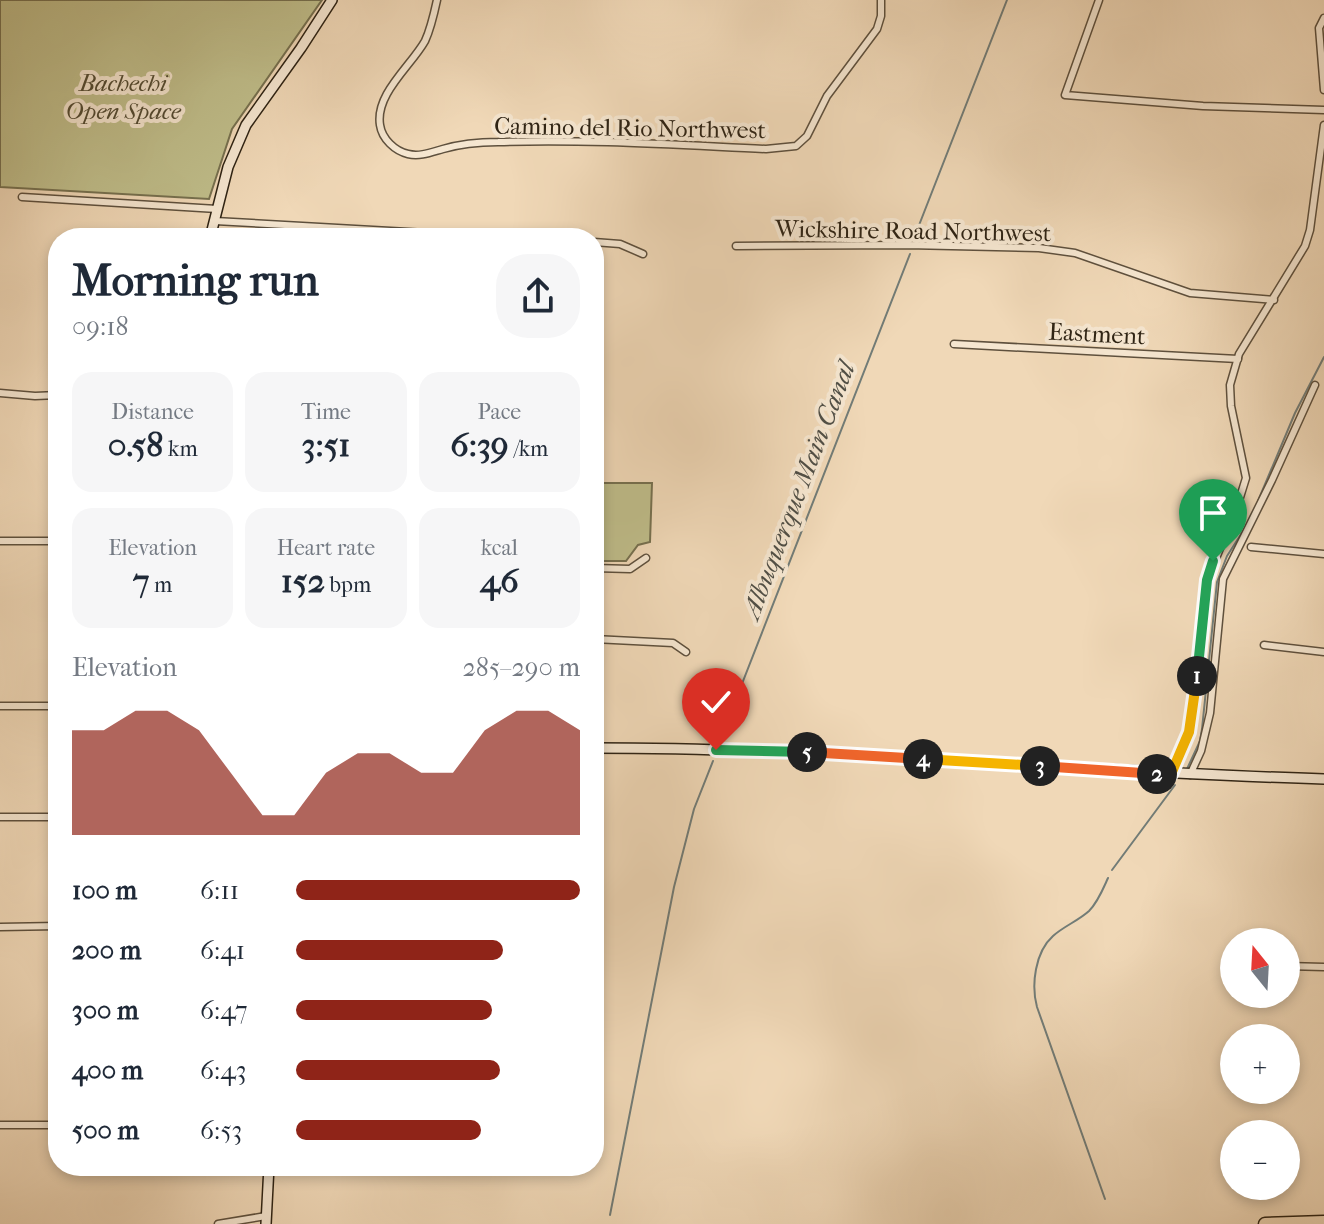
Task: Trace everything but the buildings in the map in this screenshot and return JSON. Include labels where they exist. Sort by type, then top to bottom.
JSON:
[{"type":"highway","points":[[1265,1224],[1324,1222]]},
{"type":"street","points":[[213,228],[231,158],[246,125],[332,0]]},
{"type":"street","name":"Camino del Rio Northwest","points":[[437,0],[424,41],[381,108],[380,124],[385,138],[398,150],[410,155],[481,142],[538,140],[766,149],[796,146],[807,136],[827,96],[877,29],[881,0]]},
{"type":"street","points":[[1099,0],[1065,95],[1175,105],[1324,110]]},
{"type":"street","points":[[1324,18],[1319,28],[1324,90]]},
{"type":"street","points":[[1171,774],[1189,732],[1194,707],[1207,580],[1246,478],[1231,406],[1230,385],[1238,359],[1308,237],[1324,125]]},
{"type":"street","points":[[22,197],[217,209]]},
{"type":"street","points":[[215,221],[339,228]]},
{"type":"street","points":[[604,243],[620,244],[643,254]]},
{"type":"street","name":"Wickshire Road Northwest","points":[[736,246],[1039,248],[1075,253],[1190,293],[1274,300]]},
{"type":"street","name":"Eastment","points":[[954,344],[1238,359]]},
{"type":"street","points":[[1190,775],[1201,751],[1210,713],[1223,579],[1315,385]]},
{"type":"street","points":[[0,393],[48,395]]},
{"type":"street","points":[[0,541],[48,541]]},
{"type":"street","points":[[1251,547],[1324,554]]},
{"type":"street","points":[[604,568],[630,569],[646,558]]},
{"type":"street","points":[[604,640],[673,643],[686,652]]},
{"type":"street","points":[[1264,645],[1324,652]]},
{"type":"street","points":[[0,706],[48,706]]},
{"type":"street","points":[[604,748],[773,750],[1171,774],[1324,779]]},
{"type":"street","points":[[0,817],[48,817]]},
{"type":"street","points":[[0,927],[48,926]]},
{"type":"street","points":[[1300,966],[1324,967]]},
{"type":"street","points":[[0,1125],[48,1125]]},
{"type":"street","points":[[218,1224],[266,1220],[268,1176]]},
{"type":"green space","name":"Bachechi Open Space","points":[[0,0],[322,0],[232,129],[209,199],[0,187]]},
{"type":"green space","points":[[604,483],[652,483],[650,542],[638,545],[626,561],[604,561]]},
{"type":"waterway","name":"Albuquerque Main Canal","points":[[914,238],[1007,0]]},
{"type":"waterway","name":"Albuquerque Main Canal","points":[[720,740],[910,254]]},
{"type":"waterway","points":[[1258,501],[1295,413],[1324,357]]},
{"type":"waterway","points":[[1187,769],[1202,729],[1217,582],[1227,556],[1245,528]]},
{"type":"waterway","name":"Albuquerque Main Canal","points":[[610,1215],[674,887],[694,809],[713,761]]},
{"type":"waterway","points":[[1112,870],[1175,785]]},
{"type":"waterway","points":[[1105,1199],[1037,1007],[1034,989],[1038,960],[1047,943],[1057,932],[1089,911],[1108,878]]},
{"type":"route","points":[[716,750],[773,750],[1171,774],[1189,732],[1194,707],[1207,580],[1213,561]]}]
